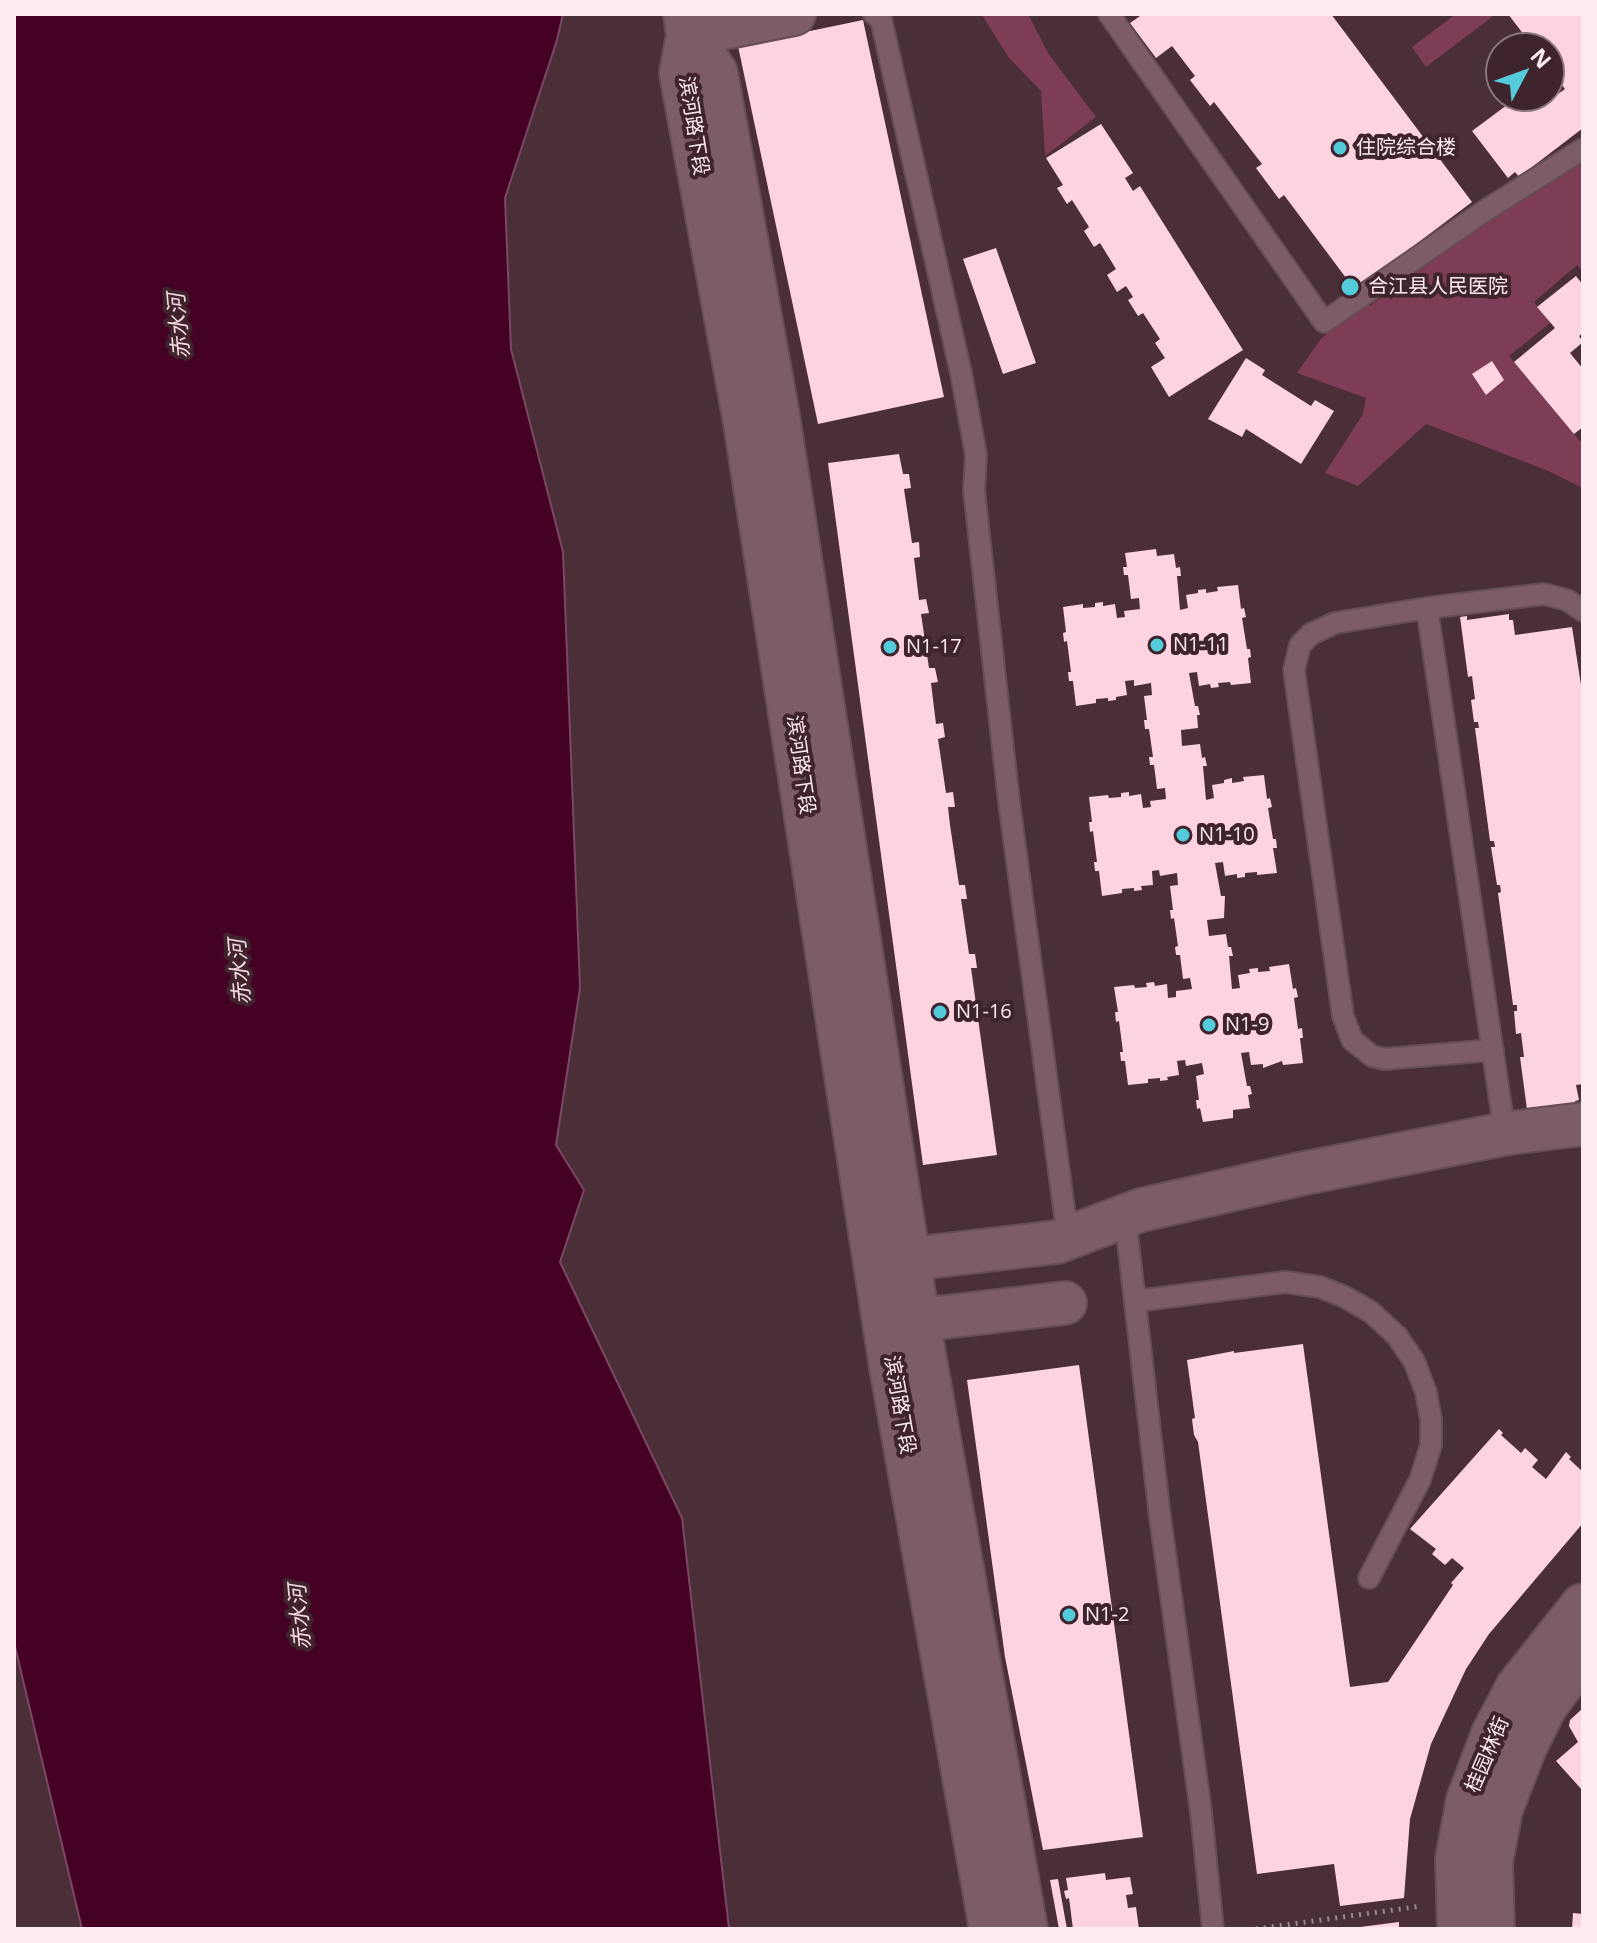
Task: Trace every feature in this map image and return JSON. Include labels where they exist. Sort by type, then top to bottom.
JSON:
[{"type":"street","points":[[688,24],[794,14]]},
{"type":"street","name":"滨河路下段","points":[[688,24],[682,73],[892,1261],[992,1929]]},
{"type":"street","points":[[892,1261],[1063,1240],[1141,1210],[1300,1174],[1505,1134],[1583,1124]]},
{"type":"street","points":[[901,1322],[1067,1318],[1063,1240]]},
{"type":"street","name":"滨河路下段","points":[[901,1322],[1025,1929]]},
{"type":"street","name":"桂园林街","points":[[1444,1917],[1469,1800],[1494,1734],[1518,1688],[1581,1624]]},
{"type":"street","name":"桂园林街","points":[[1492,1929],[1490,1862],[1500,1809],[1524,1747],[1581,1624]]},
{"type":"lane","points":[[874,14],[881,19],[961,373],[976,455],[974,490],[1063,1240]]},
{"type":"lane","points":[[1109,14],[1324,322],[1483,212],[1583,149]]},
{"type":"lane","points":[[1493,1050],[1384,1059],[1361,1049],[1345,1029],[1294,670],[1300,645],[1311,634],[1335,623],[1544,594],[1567,600],[1583,611]]},
{"type":"lane","points":[[1427,608],[1505,1134]]},
{"type":"lane","points":[[1125,1216],[1160,1517],[1201,1812],[1213,1929]]},
{"type":"lane","points":[[1136,1301],[1285,1282],[1320,1287],[1345,1297],[1371,1312],[1397,1336],[1414,1361],[1426,1392],[1431,1419],[1431,1445],[1420,1480],[1369,1578]]},
{"type":"path","points":[[1256,1929],[1444,1917]]},
{"type":"shaded area","points":[[966,14],[1028,14],[1048,53],[1096,117],[1045,156],[1041,91],[1009,58],[982,15]]},
{"type":"shaded area","points":[[1456,14],[1489,14],[1492,17],[1426,67],[1412,47]]},
{"type":"shaded area","points":[[1583,163],[1583,271],[1577,265],[1534,302],[1550,323],[1509,356],[1580,441],[1583,439],[1583,488],[1546,470],[1426,424],[1358,486],[1325,473],[1363,414],[1366,398],[1297,373],[1320,340],[1350,312],[1371,305],[1481,226]]},
{"type":"water","name":"赤水河","points":[[14,14],[563,14],[505,198],[511,349],[563,552],[580,988],[556,1145],[584,1190],[560,1262],[682,1518],[729,1929],[82,1929],[14,1642]]},
{"type":"building","name":"住院综合楼","points":[[1143,14],[1331,14],[1472,202],[1355,290],[1284,195],[1279,199],[1256,168],[1262,164],[1214,102],[1210,106],[1190,80],[1195,76],[1172,46],[1156,58],[1130,23]]},
{"type":"building","points":[[1508,14],[1583,14],[1583,128],[1519,177],[1515,172],[1508,178],[1472,131],[1498,112],[1565,112],[1565,32],[1522,32]]},
{"type":"building","points":[[863,20],[944,397],[818,424],[738,46]]},
{"type":"building","points":[[1101,124],[1133,173],[1125,178],[1133,191],[1140,186],[1243,350],[1169,397],[1151,367],[1165,358],[1155,343],[1160,339],[1143,313],[1138,316],[1128,300],[1133,297],[1126,286],[1117,292],[1107,275],[1116,269],[1100,243],[1094,247],[1084,231],[1089,227],[1072,200],[1067,204],[1057,188],[1063,185],[1046,158]]},
{"type":"building","points":[[996,248],[1036,363],[1003,374],[963,259]]},
{"type":"building","points":[[1576,276],[1583,285],[1583,333],[1579,336],[1583,342],[1570,353],[1583,369],[1583,427],[1574,434],[1514,362],[1555,328],[1537,307]]},
{"type":"building","points":[[1246,358],[1265,370],[1262,375],[1311,406],[1315,400],[1334,411],[1301,464],[1246,429],[1242,437],[1208,419]]},
{"type":"building","points":[[1492,361],[1504,380],[1486,395],[1472,374]]},
{"type":"building","points":[[899,454],[903,474],[909,474],[911,488],[904,489],[912,543],[919,542],[920,557],[914,558],[919,600],[926,599],[929,613],[921,614],[929,668],[935,668],[938,682],[931,683],[936,724],[943,723],[945,737],[938,739],[946,793],[953,792],[955,807],[948,807],[950,825],[959,885],[965,885],[967,899],[961,899],[969,954],[975,954],[977,968],[971,968],[997,1155],[923,1165],[828,463]]},
{"type":"building","points":[[1156,549],[1157,556],[1174,554],[1176,568],[1180,567],[1181,576],[1177,576],[1180,610],[1188,608],[1186,595],[1198,593],[1198,590],[1206,589],[1206,593],[1218,591],[1217,587],[1238,585],[1241,609],[1244,608],[1246,617],[1242,618],[1247,649],[1250,649],[1251,683],[1218,683],[1219,687],[1211,688],[1210,684],[1199,686],[1197,672],[1189,673],[1195,706],[1198,706],[1200,715],[1197,715],[1198,728],[1181,730],[1182,746],[1200,744],[1207,766],[1203,766],[1206,800],[1214,798],[1212,785],[1232,778],[1232,783],[1244,781],[1243,777],[1264,775],[1267,799],[1270,798],[1272,807],[1268,808],[1273,839],[1276,839],[1277,848],[1273,848],[1277,873],[1245,873],[1245,877],[1237,878],[1237,874],[1225,876],[1223,862],[1215,863],[1221,896],[1225,896],[1224,918],[1207,920],[1209,936],[1226,934],[1233,956],[1229,956],[1232,989],[1240,988],[1238,975],[1250,973],[1249,969],[1270,971],[1269,967],[1289,964],[1293,989],[1296,988],[1298,997],[1294,998],[1298,1029],[1302,1028],[1303,1038],[1300,1038],[1303,1063],[1283,1065],[1282,1061],[1263,1068],[1263,1064],[1251,1065],[1249,1052],[1241,1053],[1247,1086],[1250,1086],[1252,1094],[1248,1095],[1250,1108],[1233,1110],[1233,1118],[1203,1122],[1196,1100],[1199,1100],[1196,1076],[1204,1074],[1202,1063],[1186,1066],[1185,1060],[1177,1061],[1179,1075],[1167,1077],[1168,1080],[1148,1079],[1148,1083],[1128,1085],[1125,1061],[1121,1061],[1120,1052],[1123,1052],[1119,1021],[1116,1022],[1115,1012],[1118,1012],[1114,987],[1147,987],[1146,983],[1154,982],[1155,986],[1167,984],[1168,998],[1176,997],[1176,991],[1192,989],[1190,978],[1183,979],[1180,955],[1176,955],[1175,947],[1178,946],[1174,918],[1171,919],[1170,886],[1178,885],[1177,873],[1160,876],[1159,870],[1152,871],[1153,885],[1141,886],[1142,890],[1122,889],[1122,893],[1102,896],[1099,871],[1095,871],[1094,862],[1097,862],[1093,831],[1090,832],[1089,797],[1121,797],[1121,793],[1129,792],[1129,796],[1141,794],[1143,808],[1151,807],[1150,801],[1166,799],[1165,788],[1157,789],[1154,765],[1150,765],[1149,757],[1153,757],[1149,729],[1145,729],[1144,696],[1152,695],[1151,683],[1134,686],[1134,680],[1125,681],[1127,695],[1116,697],[1116,700],[1096,699],[1096,703],[1076,706],[1073,681],[1069,681],[1068,672],[1071,672],[1067,641],[1064,642],[1063,633],[1066,632],[1063,607],[1083,604],[1083,608],[1095,607],[1095,603],[1103,602],[1103,606],[1115,604],[1117,618],[1125,617],[1124,611],[1140,609],[1139,598],[1131,599],[1128,575],[1124,575],[1123,567],[1127,567],[1125,553]]},
{"type":"building","points":[[1509,614],[1515,635],[1572,627],[1583,698],[1583,1084],[1576,1085],[1579,1100],[1575,1101],[1576,1107],[1528,1117],[1520,1057],[1524,1057],[1521,1033],[1516,1034],[1514,1011],[1517,1011],[1517,1005],[1513,1005],[1498,893],[1501,892],[1491,847],[1495,847],[1494,841],[1490,841],[1475,728],[1479,728],[1478,722],[1474,722],[1471,700],[1475,699],[1472,676],[1468,677],[1460,617],[1467,616],[1467,620]]},
{"type":"building","points":[[1303,1344],[1350,1687],[1388,1682],[1453,1585],[1451,1583],[1464,1568],[1452,1558],[1445,1565],[1432,1554],[1436,1549],[1410,1529],[1499,1429],[1503,1433],[1501,1435],[1521,1453],[1525,1448],[1538,1460],[1532,1467],[1546,1479],[1566,1452],[1583,1472],[1583,1523],[1489,1634],[1466,1669],[1431,1744],[1410,1819],[1404,1898],[1340,1906],[1334,1864],[1257,1874],[1198,1442],[1194,1435],[1192,1419],[1195,1418],[1187,1360],[1234,1351]]},
{"type":"building","name":"N1-2","points":[[1079,1365],[1143,1837],[1043,1850],[1005,1657],[967,1380]]},
{"type":"building","points":[[1583,1708],[1583,1791],[1556,1761],[1578,1742],[1569,1726],[1570,1720]]},
{"type":"building","points":[[1105,1873],[1106,1880],[1130,1877],[1133,1894],[1126,1895],[1128,1908],[1136,1907],[1139,1929],[1073,1929],[1069,1898],[1066,1899],[1064,1891],[1068,1890],[1066,1878]]},
{"type":"building","points":[[1058,1879],[1067,1929],[1059,1929],[1050,1880]]},
{"type":"building","points":[[1573,1913],[1583,1914],[1583,1929],[1572,1929]]},
{"type":"building","points":[[1399,1922],[1399,1929],[1360,1929],[1360,1927]]},
{"type":"place","name":"住院综合楼","points":[[1340,148]]},
{"type":"place","name":"合江县人民医院","points":[[1350,287]]},
{"type":"place","name":"N1-11","points":[[1157,645]]},
{"type":"place","name":"N1-17","points":[[890,647]]},
{"type":"place","name":"N1-10","points":[[1183,835]]},
{"type":"place","name":"N1-16","points":[[940,1012]]},
{"type":"place","name":"N1-9","points":[[1209,1025]]},
{"type":"place","name":"N1-2","points":[[1069,1615]]}]
